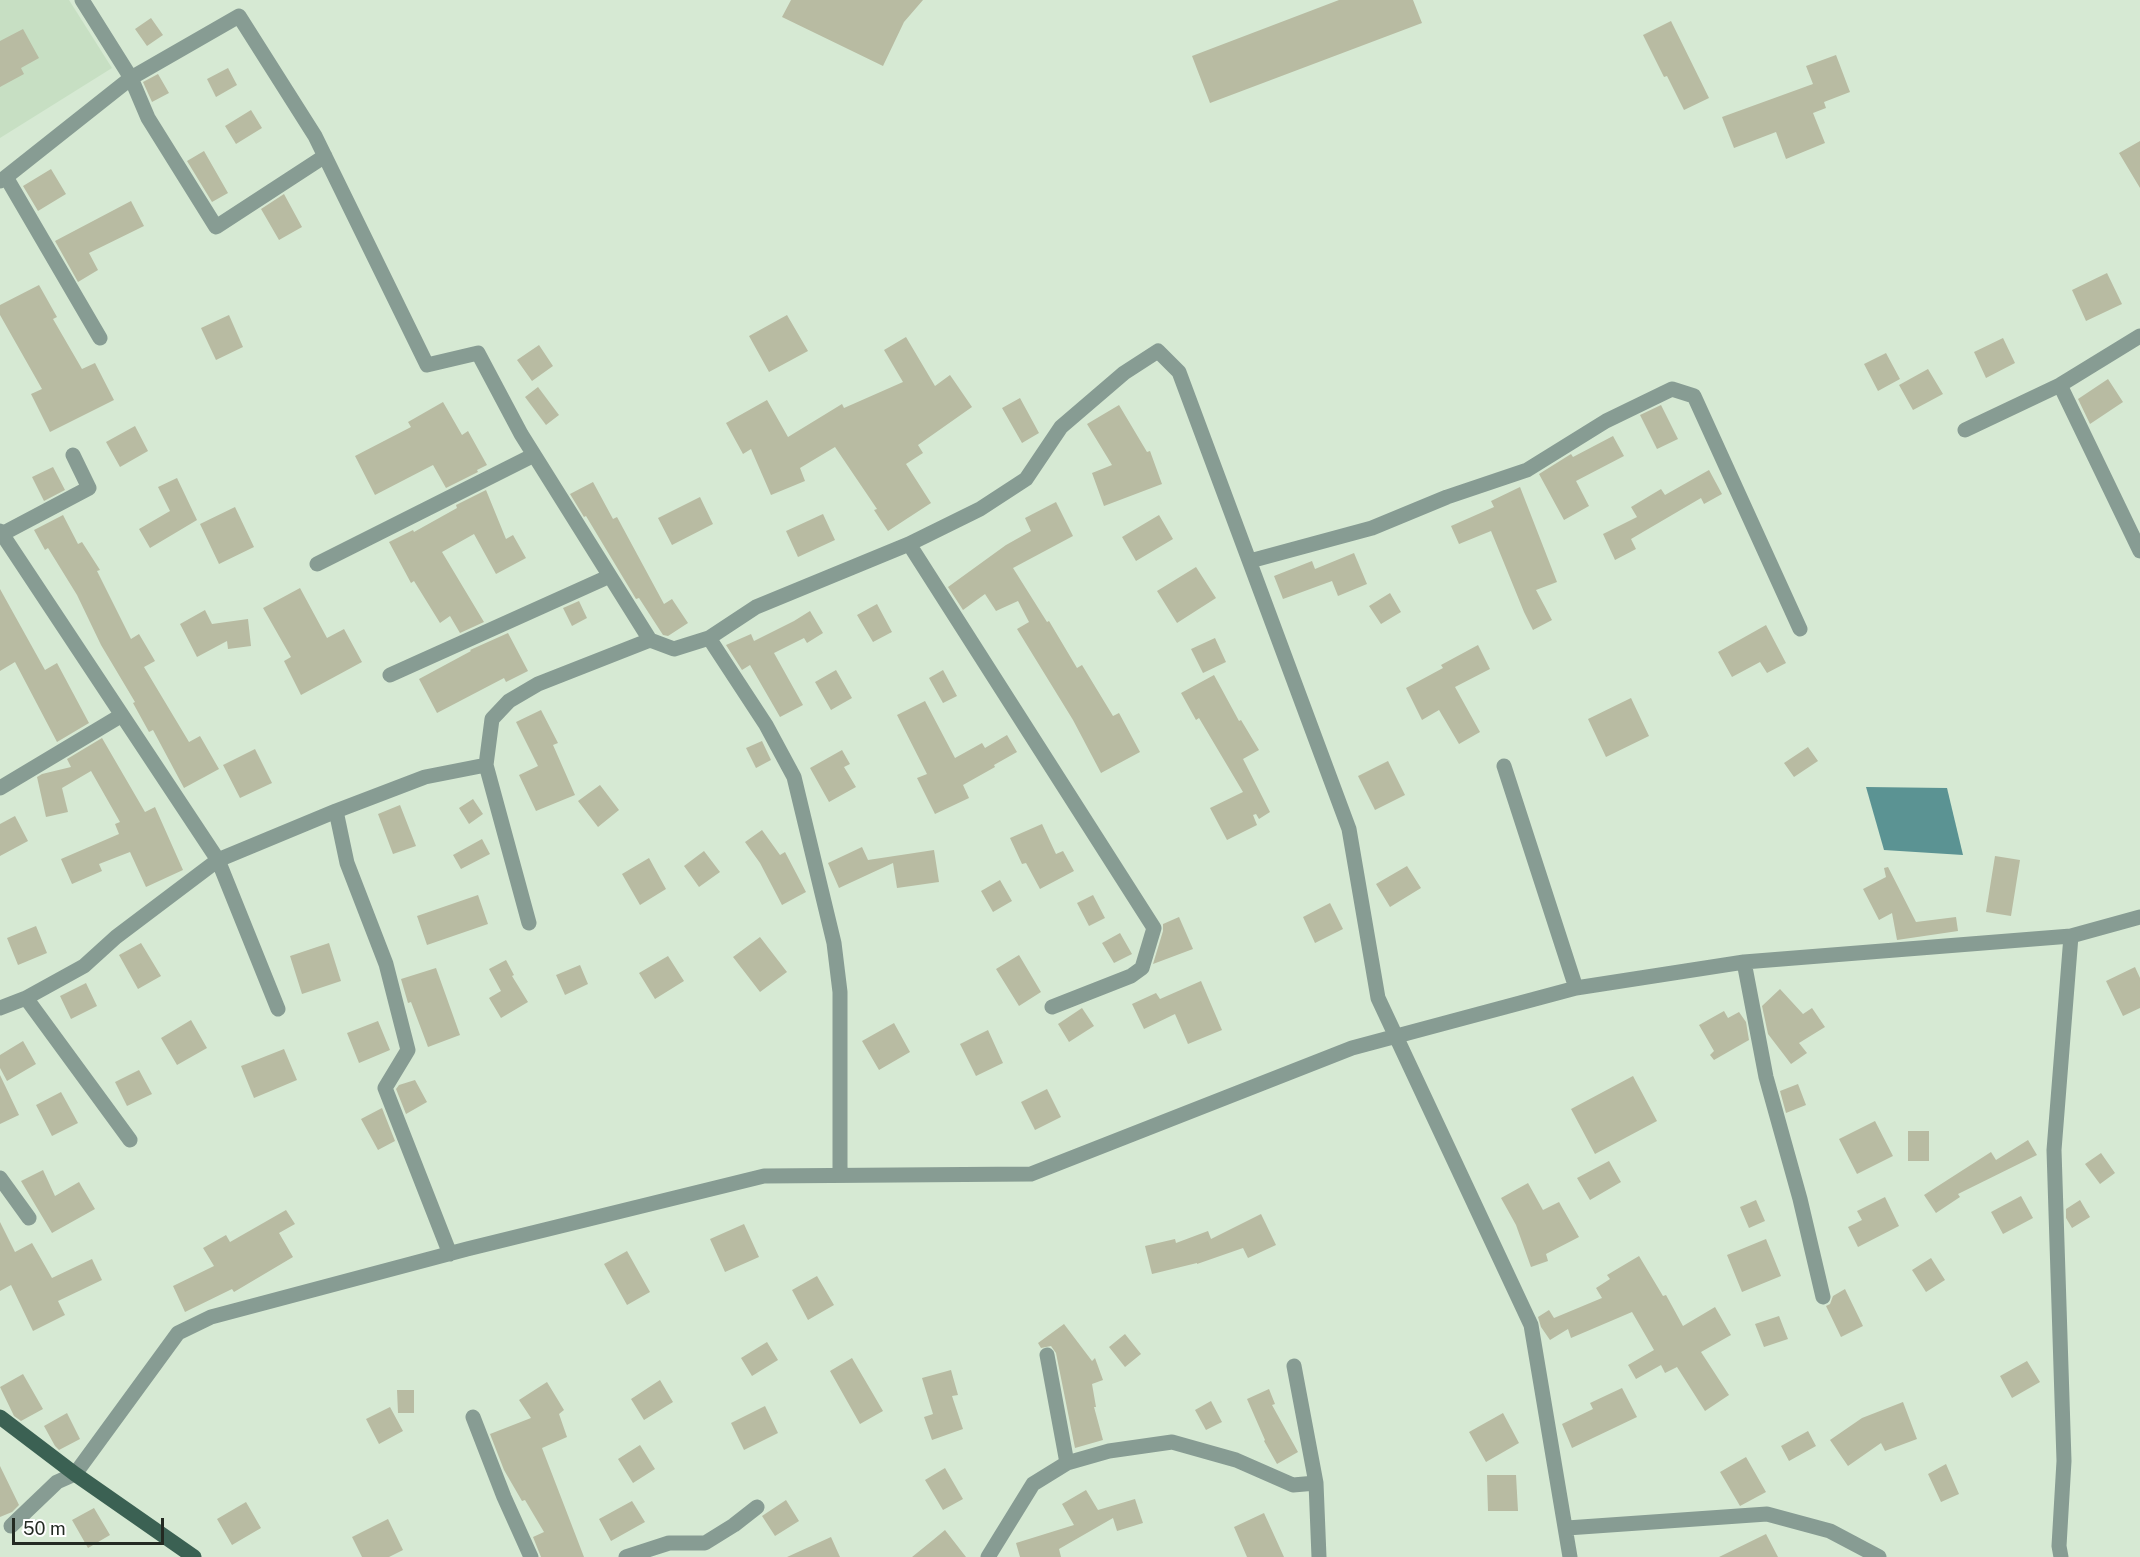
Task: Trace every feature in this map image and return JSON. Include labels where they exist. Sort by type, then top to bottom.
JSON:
[{"type":"main road","points":[[0,1417],[75,1474],[191,1556]]},
{"type":"street","points":[[82,0],[130,78],[148,118],[216,227],[325,156]]},
{"type":"street","points":[[100,338],[3,179],[130,78],[239,16],[315,136],[427,365],[478,352],[521,434],[650,640],[674,650],[709,638],[756,606],[909,544],[980,509],[1026,479],[1061,426],[1124,373],[1158,351],[1179,372],[1348,829],[1378,998],[1531,1325],[1567,1528],[1570,1557]]},
{"type":"street","points":[[1965,430],[2060,385],[2140,336]]},
{"type":"street","points":[[2060,385],[2140,551]]},
{"type":"street","points":[[1250,561],[1372,528],[1447,496],[1527,470],[1606,421],[1672,389],[1694,396],[1800,629]]},
{"type":"street","points":[[317,564],[534,454]]},
{"type":"street","points":[[74,455],[89,488],[1,532],[218,860],[278,1009]]},
{"type":"street","points":[[909,544],[1154,928],[1142,968],[1137,972],[1052,1007]]},
{"type":"street","points":[[390,675],[610,576]]},
{"type":"street","points":[[709,638],[766,725],[794,777],[834,943],[840,992],[840,1175]]},
{"type":"street","points":[[529,923],[486,765],[492,719],[509,701],[538,684],[650,640]]},
{"type":"street","points":[[0,788],[122,715]]},
{"type":"street","points":[[0,1008],[26,998],[84,966],[116,937],[218,860],[425,777],[486,765]]},
{"type":"street","points":[[1504,766],[1576,988]]},
{"type":"street","points":[[336,812],[347,862],[386,964],[408,1050],[386,1088],[450,1254]]},
{"type":"street","points":[[11,1526],[57,1482],[75,1474],[178,1333],[211,1317],[450,1254],[764,1176],[1031,1174],[1352,1048],[1576,988],[1744,962],[2072,936],[2140,917]]},
{"type":"street","points":[[2061,1557],[2059,1546],[2064,1461],[2054,1150],[2072,936]]},
{"type":"street","points":[[1744,962],[1766,1077],[1800,1198],[1823,1297]]},
{"type":"street","points":[[26,998],[130,1140]]},
{"type":"street","points":[[0,1178],[29,1218]]},
{"type":"street","points":[[1047,1356],[1067,1463]]},
{"type":"street","points":[[1294,1366],[1316,1483],[1319,1557]]},
{"type":"street","points":[[473,1417],[504,1497],[531,1557]]},
{"type":"street","points":[[988,1557],[1033,1484],[1067,1463],[1109,1451],[1172,1442],[1236,1460],[1293,1485],[1316,1483]]},
{"type":"street","points":[[626,1557],[669,1543],[705,1543],[757,1507]]},
{"type":"street","points":[[1567,1528],[1767,1514],[1830,1531],[1879,1557]]},
{"type":"shaded area","points":[[0,0],[69,0],[112,68],[0,138]]},
{"type":"water","points":[[1866,787],[1947,788],[1963,855],[1884,850]]},
{"type":"building","points":[[791,0],[923,0],[904,22],[883,66],[782,17]]},
{"type":"building","points":[[1339,0],[1413,0],[1422,23],[1210,103],[1192,56]]},
{"type":"building","points":[[151,18],[163,35],[147,46],[135,29]]},
{"type":"building","points":[[1671,21],[1709,98],[1684,110],[1643,35]]},
{"type":"building","points":[[23,29],[39,58],[21,68],[24,74],[0,87],[0,41]]},
{"type":"building","points":[[1836,55],[1850,92],[1824,102],[1826,108],[1813,113],[1825,143],[1786,159],[1776,132],[1734,148],[1722,117],[1813,84],[1806,66]]},
{"type":"building","points":[[228,68],[237,85],[216,97],[207,79]]},
{"type":"building","points":[[158,74],[169,93],[152,102],[143,82]]},
{"type":"building","points":[[251,110],[262,128],[236,144],[225,126]]},
{"type":"building","points":[[2140,141],[2140,188],[2119,153]]},
{"type":"building","points":[[204,151],[228,193],[212,202],[187,161]]},
{"type":"building","points":[[51,169],[66,194],[38,211],[23,186]]},
{"type":"building","points":[[284,194],[302,227],[279,240],[261,209]]},
{"type":"building","points":[[131,201],[144,226],[89,253],[98,270],[78,282],[55,241]]},
{"type":"building","points":[[2107,273],[2122,304],[2086,321],[2072,290]]},
{"type":"building","points":[[39,285],[57,317],[53,319],[82,369],[95,363],[114,400],[50,432],[31,394],[42,389],[0,315],[0,305]]},
{"type":"building","points":[[229,315],[243,347],[216,360],[201,328]]},
{"type":"building","points":[[787,315],[808,351],[769,372],[749,336]]},
{"type":"building","points":[[906,337],[935,386],[950,375],[972,407],[918,445],[923,453],[906,464],[931,503],[888,531],[874,510],[877,509],[835,447],[800,468],[805,481],[771,495],[751,449],[743,454],[726,423],[767,400],[788,437],[842,404],[844,408],[903,382],[884,350]]},
{"type":"building","points":[[2003,338],[2015,363],[1986,378],[1974,352]]},
{"type":"building","points":[[539,345],[553,366],[532,381],[517,360]]},
{"type":"building","points":[[1886,353],[1900,379],[1878,391],[1864,364]]},
{"type":"building","points":[[1928,369],[1943,394],[1913,410],[1899,385]]},
{"type":"building","points":[[2108,379],[2123,402],[2090,424],[2078,399]]},
{"type":"building","points":[[538,387],[559,415],[546,425],[525,397]]},
{"type":"building","points":[[1020,398],[1039,433],[1022,443],[1002,408]]},
{"type":"building","points":[[443,402],[462,435],[468,431],[487,465],[446,488],[433,465],[375,495],[355,456],[411,427],[408,422]]},
{"type":"building","points":[[1119,405],[1147,452],[1150,451],[1162,484],[1104,506],[1092,473],[1112,465],[1087,424]]},
{"type":"building","points":[[1661,405],[1678,439],[1657,449],[1640,415]]},
{"type":"building","points":[[135,426],[148,451],[120,467],[106,442]]},
{"type":"building","points":[[1613,436],[1624,456],[1576,481],[1589,506],[1564,520],[1539,474],[1571,454],[1573,457]]},
{"type":"building","points":[[53,467],[65,490],[44,501],[32,477]]},
{"type":"building","points":[[1709,470],[1722,494],[1704,504],[1701,498],[1631,539],[1636,549],[1615,560],[1603,534],[1637,517],[1631,507],[1661,489],[1665,495]]},
{"type":"building","points":[[177,478],[197,520],[150,548],[139,529],[170,511],[158,487]]},
{"type":"building","points":[[593,482],[613,519],[617,517],[664,604],[672,599],[688,623],[668,636],[663,635],[639,598],[636,599],[586,516],[584,517],[570,494]]},
{"type":"building","points":[[1520,487],[1557,582],[1536,590],[1552,620],[1533,630],[1491,531],[1459,544],[1451,526],[1494,507],[1491,501]]},
{"type":"building","points":[[486,490],[506,539],[513,535],[526,558],[496,574],[474,534],[442,552],[484,622],[460,633],[450,616],[440,623],[414,581],[411,583],[389,542],[413,530],[414,532],[457,508],[456,505]]},
{"type":"building","points":[[700,497],[713,524],[672,545],[658,518]]},
{"type":"building","points":[[1056,502],[1073,536],[1013,568],[1077,668],[1082,665],[1113,716],[1119,713],[1140,752],[1101,773],[1073,720],[1017,629],[1029,622],[1018,601],[996,611],[985,594],[963,610],[948,587],[1006,545],[1031,531],[1025,518]]},
{"type":"building","points":[[235,507],[254,547],[219,564],[200,524]]},
{"type":"building","points":[[823,514],[835,540],[798,557],[786,531]]},
{"type":"building","points":[[63,515],[78,544],[82,542],[100,570],[97,571],[131,639],[139,634],[155,661],[144,667],[189,742],[200,736],[219,769],[184,788],[153,730],[149,732],[133,703],[135,702],[101,645],[77,595],[48,548],[45,550],[34,530]]},
{"type":"building","points":[[1159,515],[1173,539],[1136,561],[1122,537]]},
{"type":"building","points":[[1354,553],[1367,584],[1338,596],[1332,581],[1283,599],[1274,576],[1312,561],[1315,569]]},
{"type":"building","points":[[1196,567],[1216,598],[1177,623],[1157,591]]},
{"type":"building","points":[[300,588],[327,638],[344,629],[362,662],[301,695],[284,661],[291,657],[263,608]]},
{"type":"building","points":[[0,589],[45,670],[57,663],[89,723],[57,742],[15,662],[0,671]]},
{"type":"building","points":[[1390,593],[1401,612],[1381,624],[1369,606]]},
{"type":"building","points":[[579,601],[587,618],[572,626],[563,608]]},
{"type":"building","points":[[877,604],[892,632],[873,642],[857,615]]},
{"type":"building","points":[[205,610],[212,624],[248,619],[251,646],[228,649],[227,641],[197,657],[180,624]]},
{"type":"building","points":[[810,611],[823,633],[807,643],[804,638],[774,653],[803,705],[780,717],[750,665],[742,670],[726,645],[751,634],[754,641]]},
{"type":"building","points":[[1766,625],[1786,663],[1767,673],[1760,662],[1732,677],[1718,652]]},
{"type":"building","points":[[508,633],[528,671],[506,682],[504,678],[437,713],[419,679],[470,650]]},
{"type":"building","points":[[1215,638],[1226,662],[1203,673],[1191,649]]},
{"type":"building","points":[[1478,645],[1490,669],[1455,687],[1480,732],[1459,744],[1439,710],[1422,720],[1406,688],[1443,668],[1441,665]]},
{"type":"building","points":[[836,670],[852,698],[831,710],[815,682]]},
{"type":"building","points":[[943,670],[957,696],[943,703],[929,678]]},
{"type":"building","points":[[1214,675],[1239,721],[1241,720],[1259,750],[1243,759],[1270,812],[1259,819],[1256,814],[1253,815],[1257,825],[1227,840],[1210,808],[1243,792],[1199,718],[1196,720],[1181,693]]},
{"type":"building","points":[[1631,698],[1649,736],[1606,757],[1588,719]]},
{"type":"building","points":[[925,701],[955,758],[982,743],[985,748],[1007,735],[1017,752],[963,785],[969,798],[935,814],[917,778],[927,774],[897,715]]},
{"type":"building","points":[[541,710],[558,743],[553,745],[575,795],[536,811],[519,775],[538,766],[516,722]]},
{"type":"building","points":[[102,738],[145,812],[155,807],[183,870],[146,887],[130,852],[99,864],[102,871],[72,884],[61,859],[119,834],[115,824],[120,822],[91,771],[62,788],[68,812],[46,817],[37,777],[71,767],[67,759]]},
{"type":"building","points":[[762,741],[771,760],[756,768],[746,748]]},
{"type":"building","points":[[1808,747],[1818,761],[1794,777],[1784,763]]},
{"type":"building","points":[[255,749],[272,783],[240,798],[223,765]]},
{"type":"building","points":[[842,750],[850,764],[844,767],[856,787],[829,802],[810,768]]},
{"type":"building","points":[[1388,761],[1405,795],[1375,810],[1358,776]]},
{"type":"building","points":[[600,785],[619,810],[598,827],[578,801]]},
{"type":"building","points":[[473,799],[483,814],[469,824],[459,808]]},
{"type":"building","points":[[400,805],[416,846],[393,854],[378,814]]},
{"type":"building","points":[[15,816],[28,841],[0,856],[0,824]]},
{"type":"building","points":[[1042,824],[1056,854],[1063,851],[1074,871],[1040,889],[1026,863],[1022,864],[1010,838]]},
{"type":"building","points":[[762,830],[780,855],[785,852],[806,892],[782,905],[760,863],[745,842]]},
{"type":"building","points":[[482,839],[490,854],[461,869],[453,855]]},
{"type":"building","points":[[862,847],[868,860],[934,850],[939,882],[897,888],[893,863],[839,888],[828,863]]},
{"type":"building","points":[[704,851],[720,872],[699,887],[684,866]]},
{"type":"building","points":[[1995,856],[2020,860],[2011,916],[1986,912]]},
{"type":"building","points":[[649,858],[666,889],[640,905],[622,874]]},
{"type":"building","points":[[1407,866],[1421,888],[1390,907],[1376,884]]},
{"type":"building","points":[[1888,867],[1916,922],[1956,917],[1958,931],[1897,940],[1892,913],[1879,920],[1863,889],[1886,877],[1884,868]]},
{"type":"building","points":[[1000,880],[1012,901],[993,912],[981,891]]},
{"type":"building","points":[[478,895],[488,924],[427,945],[417,916]]},
{"type":"building","points":[[1093,895],[1105,918],[1089,926],[1077,903]]},
{"type":"building","points":[[1330,903],[1343,929],[1315,943],[1303,917]]},
{"type":"building","points":[[1179,917],[1193,949],[1153,964],[1163,924]]},
{"type":"building","points":[[36,926],[47,953],[18,965],[7,938]]},
{"type":"building","points":[[1120,933],[1132,954],[1114,963],[1102,943]]},
{"type":"building","points":[[760,937],[787,972],[760,992],[733,957]]},
{"type":"building","points":[[141,943],[161,976],[138,989],[119,955]]},
{"type":"building","points":[[329,943],[341,981],[302,994],[290,956]]},
{"type":"building","points":[[1019,955],[1041,992],[1019,1006],[996,969]]},
{"type":"building","points":[[668,956],[684,981],[655,999],[639,973]]},
{"type":"building","points":[[506,960],[514,975],[512,976],[528,1002],[501,1018],[489,998],[501,991],[489,969]]},
{"type":"building","points":[[580,965],[588,984],[565,995],[556,975]]},
{"type":"building","points":[[2135,967],[2140,978],[2140,1008],[2123,1016],[2106,981]]},
{"type":"building","points":[[436,968],[460,1035],[428,1047],[411,1002],[408,1003],[401,979]]},
{"type":"building","points":[[1201,981],[1222,1030],[1188,1044],[1175,1014],[1144,1029],[1132,1004],[1156,993],[1160,999]]},
{"type":"building","points":[[86,983],[97,1006],[71,1019],[60,996]]},
{"type":"building","points":[[1780,989],[1803,1014],[1812,1008],[1825,1027],[1799,1043],[1807,1053],[1791,1064],[1768,1034],[1762,1006]]},
{"type":"building","points":[[1082,1008],[1094,1026],[1069,1042],[1058,1024]]},
{"type":"building","points":[[1724,1011],[1728,1018],[1739,1012],[1746,1022],[1749,1040],[1714,1060],[1710,1055],[1714,1051],[1699,1025]]},
{"type":"building","points":[[191,1020],[207,1048],[177,1065],[161,1038]]},
{"type":"building","points":[[378,1021],[390,1050],[359,1063],[347,1033]]},
{"type":"building","points":[[894,1023],[910,1052],[879,1070],[862,1041]]},
{"type":"building","points":[[988,1030],[1003,1063],[976,1076],[960,1044]]},
{"type":"building","points":[[23,1041],[36,1064],[7,1081],[0,1068],[0,1055]]},
{"type":"building","points":[[284,1049],[297,1080],[254,1098],[241,1066]]},
{"type":"building","points":[[139,1070],[152,1094],[127,1106],[115,1082]]},
{"type":"building","points":[[0,1075],[19,1115],[0,1124]]},
{"type":"building","points":[[1633,1076],[1657,1121],[1595,1154],[1571,1109]]},
{"type":"building","points":[[415,1080],[427,1102],[406,1114],[396,1089],[399,1085]]},
{"type":"building","points":[[1798,1084],[1806,1105],[1786,1113],[1780,1091]]},
{"type":"building","points":[[1047,1089],[1061,1117],[1035,1130],[1021,1102]]},
{"type":"building","points":[[61,1092],[78,1123],[52,1136],[36,1105]]},
{"type":"building","points":[[382,1108],[395,1141],[378,1150],[361,1119]]},
{"type":"building","points":[[1875,1121],[1893,1156],[1857,1174],[1839,1139]]},
{"type":"building","points":[[1908,1131],[1929,1131],[1929,1161],[1908,1161]]},
{"type":"building","points":[[2028,1140],[2037,1155],[1958,1194],[1960,1197],[1936,1213],[1924,1195],[1991,1152],[1996,1160]]},
{"type":"building","points":[[2101,1153],[2115,1173],[2100,1184],[2085,1164]]},
{"type":"building","points":[[1609,1161],[1621,1182],[1590,1200],[1577,1178]]},
{"type":"building","points":[[43,1170],[55,1196],[79,1182],[95,1209],[52,1233],[21,1181]]},
{"type":"building","points":[[1528,1183],[1543,1210],[1559,1202],[1579,1237],[1546,1254],[1548,1261],[1531,1267],[1516,1225],[1501,1198]]},
{"type":"building","points":[[2021,1196],[2033,1218],[2003,1234],[1991,1212]]},
{"type":"building","points":[[1885,1197],[1899,1226],[1858,1247],[1848,1227],[1862,1220],[1857,1211]]},
{"type":"building","points":[[1756,1200],[1765,1221],[1749,1228],[1740,1207]]},
{"type":"building","points":[[2080,1200],[2090,1217],[2072,1228],[2066,1218],[2066,1209]]},
{"type":"building","points":[[286,1210],[295,1224],[279,1233],[293,1257],[234,1292],[232,1289],[185,1312],[173,1286],[214,1266],[203,1248],[226,1235],[230,1242]]},
{"type":"building","points":[[1261,1214],[1276,1245],[1248,1258],[1243,1248],[1197,1264],[1152,1274],[1145,1246],[1175,1239],[1176,1243],[1208,1231],[1211,1239]]},
{"type":"building","points":[[0,1222],[15,1252],[32,1243],[52,1278],[92,1259],[102,1280],[58,1301],[65,1315],[33,1331],[11,1285],[0,1291]]},
{"type":"building","points":[[744,1224],[759,1257],[725,1272],[710,1239]]},
{"type":"building","points":[[1766,1239],[1781,1276],[1742,1292],[1727,1255]]},
{"type":"building","points":[[627,1251],[650,1292],[627,1305],[604,1264]]},
{"type":"building","points":[[1639,1256],[1663,1296],[1666,1295],[1683,1326],[1715,1307],[1731,1335],[1701,1352],[1729,1395],[1705,1411],[1677,1367],[1665,1373],[1661,1365],[1636,1379],[1628,1365],[1654,1350],[1632,1312],[1571,1338],[1568,1329],[1550,1340],[1541,1327],[1538,1317],[1549,1310],[1554,1318],[1602,1298],[1596,1288],[1610,1279],[1607,1275]]},
{"type":"building","points":[[1931,1258],[1945,1280],[1926,1292],[1912,1270]]},
{"type":"building","points":[[817,1276],[834,1305],[808,1320],[792,1290]]},
{"type":"building","points":[[1845,1289],[1863,1326],[1841,1337],[1826,1306],[1830,1304],[1833,1296]]},
{"type":"building","points":[[1779,1316],[1788,1339],[1764,1347],[1755,1324]]},
{"type":"building","points":[[1064,1324],[1092,1361],[1095,1358],[1103,1380],[1092,1384],[1096,1407],[1094,1407],[1103,1440],[1075,1448],[1056,1353],[1051,1346],[1041,1348],[1038,1343]]},
{"type":"building","points":[[1125,1334],[1141,1354],[1125,1367],[1109,1347]]},
{"type":"building","points":[[767,1342],[778,1360],[752,1376],[741,1358]]},
{"type":"building","points":[[852,1358],[883,1411],[860,1424],[830,1371]]},
{"type":"building","points":[[2027,1361],[2040,1382],[2012,1398],[2000,1376]]},
{"type":"building","points":[[951,1370],[958,1395],[952,1396],[963,1429],[932,1440],[924,1417],[933,1414],[922,1378]]},
{"type":"building","points":[[23,1374],[43,1409],[21,1421],[14,1416],[0,1387]]},
{"type":"building","points":[[660,1380],[673,1402],[644,1420],[631,1399]]},
{"type":"building","points":[[547,1382],[564,1410],[559,1414],[567,1437],[542,1448],[584,1557],[541,1557],[533,1537],[544,1532],[504,1470],[490,1434],[531,1418],[519,1400]]},
{"type":"building","points":[[1622,1388],[1637,1417],[1572,1448],[1562,1424],[1593,1409],[1590,1403]]},
{"type":"building","points":[[1269,1389],[1275,1404],[1272,1405],[1298,1452],[1277,1464],[1264,1441],[1247,1399]]},
{"type":"building","points":[[397,1390],[414,1390],[414,1413],[398,1413]]},
{"type":"building","points":[[1211,1401],[1222,1422],[1206,1430],[1195,1410]]},
{"type":"building","points":[[1903,1402],[1917,1439],[1885,1451],[1881,1443],[1848,1466],[1830,1440],[1862,1418]]},
{"type":"building","points":[[765,1406],[778,1433],[744,1450],[731,1423]]},
{"type":"building","points":[[390,1407],[403,1431],[379,1444],[366,1419]]},
{"type":"building","points":[[67,1413],[80,1439],[59,1450],[44,1426]]},
{"type":"building","points":[[1503,1413],[1519,1443],[1486,1462],[1469,1432]]},
{"type":"building","points":[[1808,1431],[1816,1446],[1789,1461],[1781,1446]]},
{"type":"building","points":[[640,1445],[655,1469],[633,1483],[618,1459]]},
{"type":"building","points":[[1746,1457],[1766,1492],[1740,1506],[1720,1472]]},
{"type":"building","points":[[1946,1464],[1959,1494],[1941,1502],[1928,1474]]},
{"type":"building","points":[[0,1466],[19,1505],[12,1512],[0,1517]]},
{"type":"building","points":[[945,1468],[963,1499],[943,1510],[925,1480]]},
{"type":"building","points":[[1487,1475],[1516,1475],[1518,1511],[1488,1511]]},
{"type":"building","points":[[1086,1490],[1098,1510],[1135,1499],[1143,1523],[1117,1531],[1113,1518],[1059,1549],[1061,1557],[1020,1557],[1016,1543],[1074,1525],[1062,1504]]},
{"type":"building","points":[[786,1500],[799,1521],[775,1536],[762,1516]]},
{"type":"building","points":[[632,1501],[645,1522],[611,1541],[599,1519]]},
{"type":"building","points":[[246,1502],[261,1528],[232,1545],[217,1519]]},
{"type":"building","points":[[94,1508],[110,1535],[88,1548],[72,1520]]},
{"type":"building","points":[[1264,1513],[1284,1557],[1247,1557],[1234,1527]]},
{"type":"building","points":[[388,1519],[403,1550],[389,1557],[362,1557],[352,1537]]},
{"type":"building","points":[[945,1530],[966,1557],[912,1557],[933,1540]]},
{"type":"building","points":[[1766,1534],[1778,1557],[1719,1557]]},
{"type":"building","points":[[831,1537],[840,1557],[787,1557]]}]
